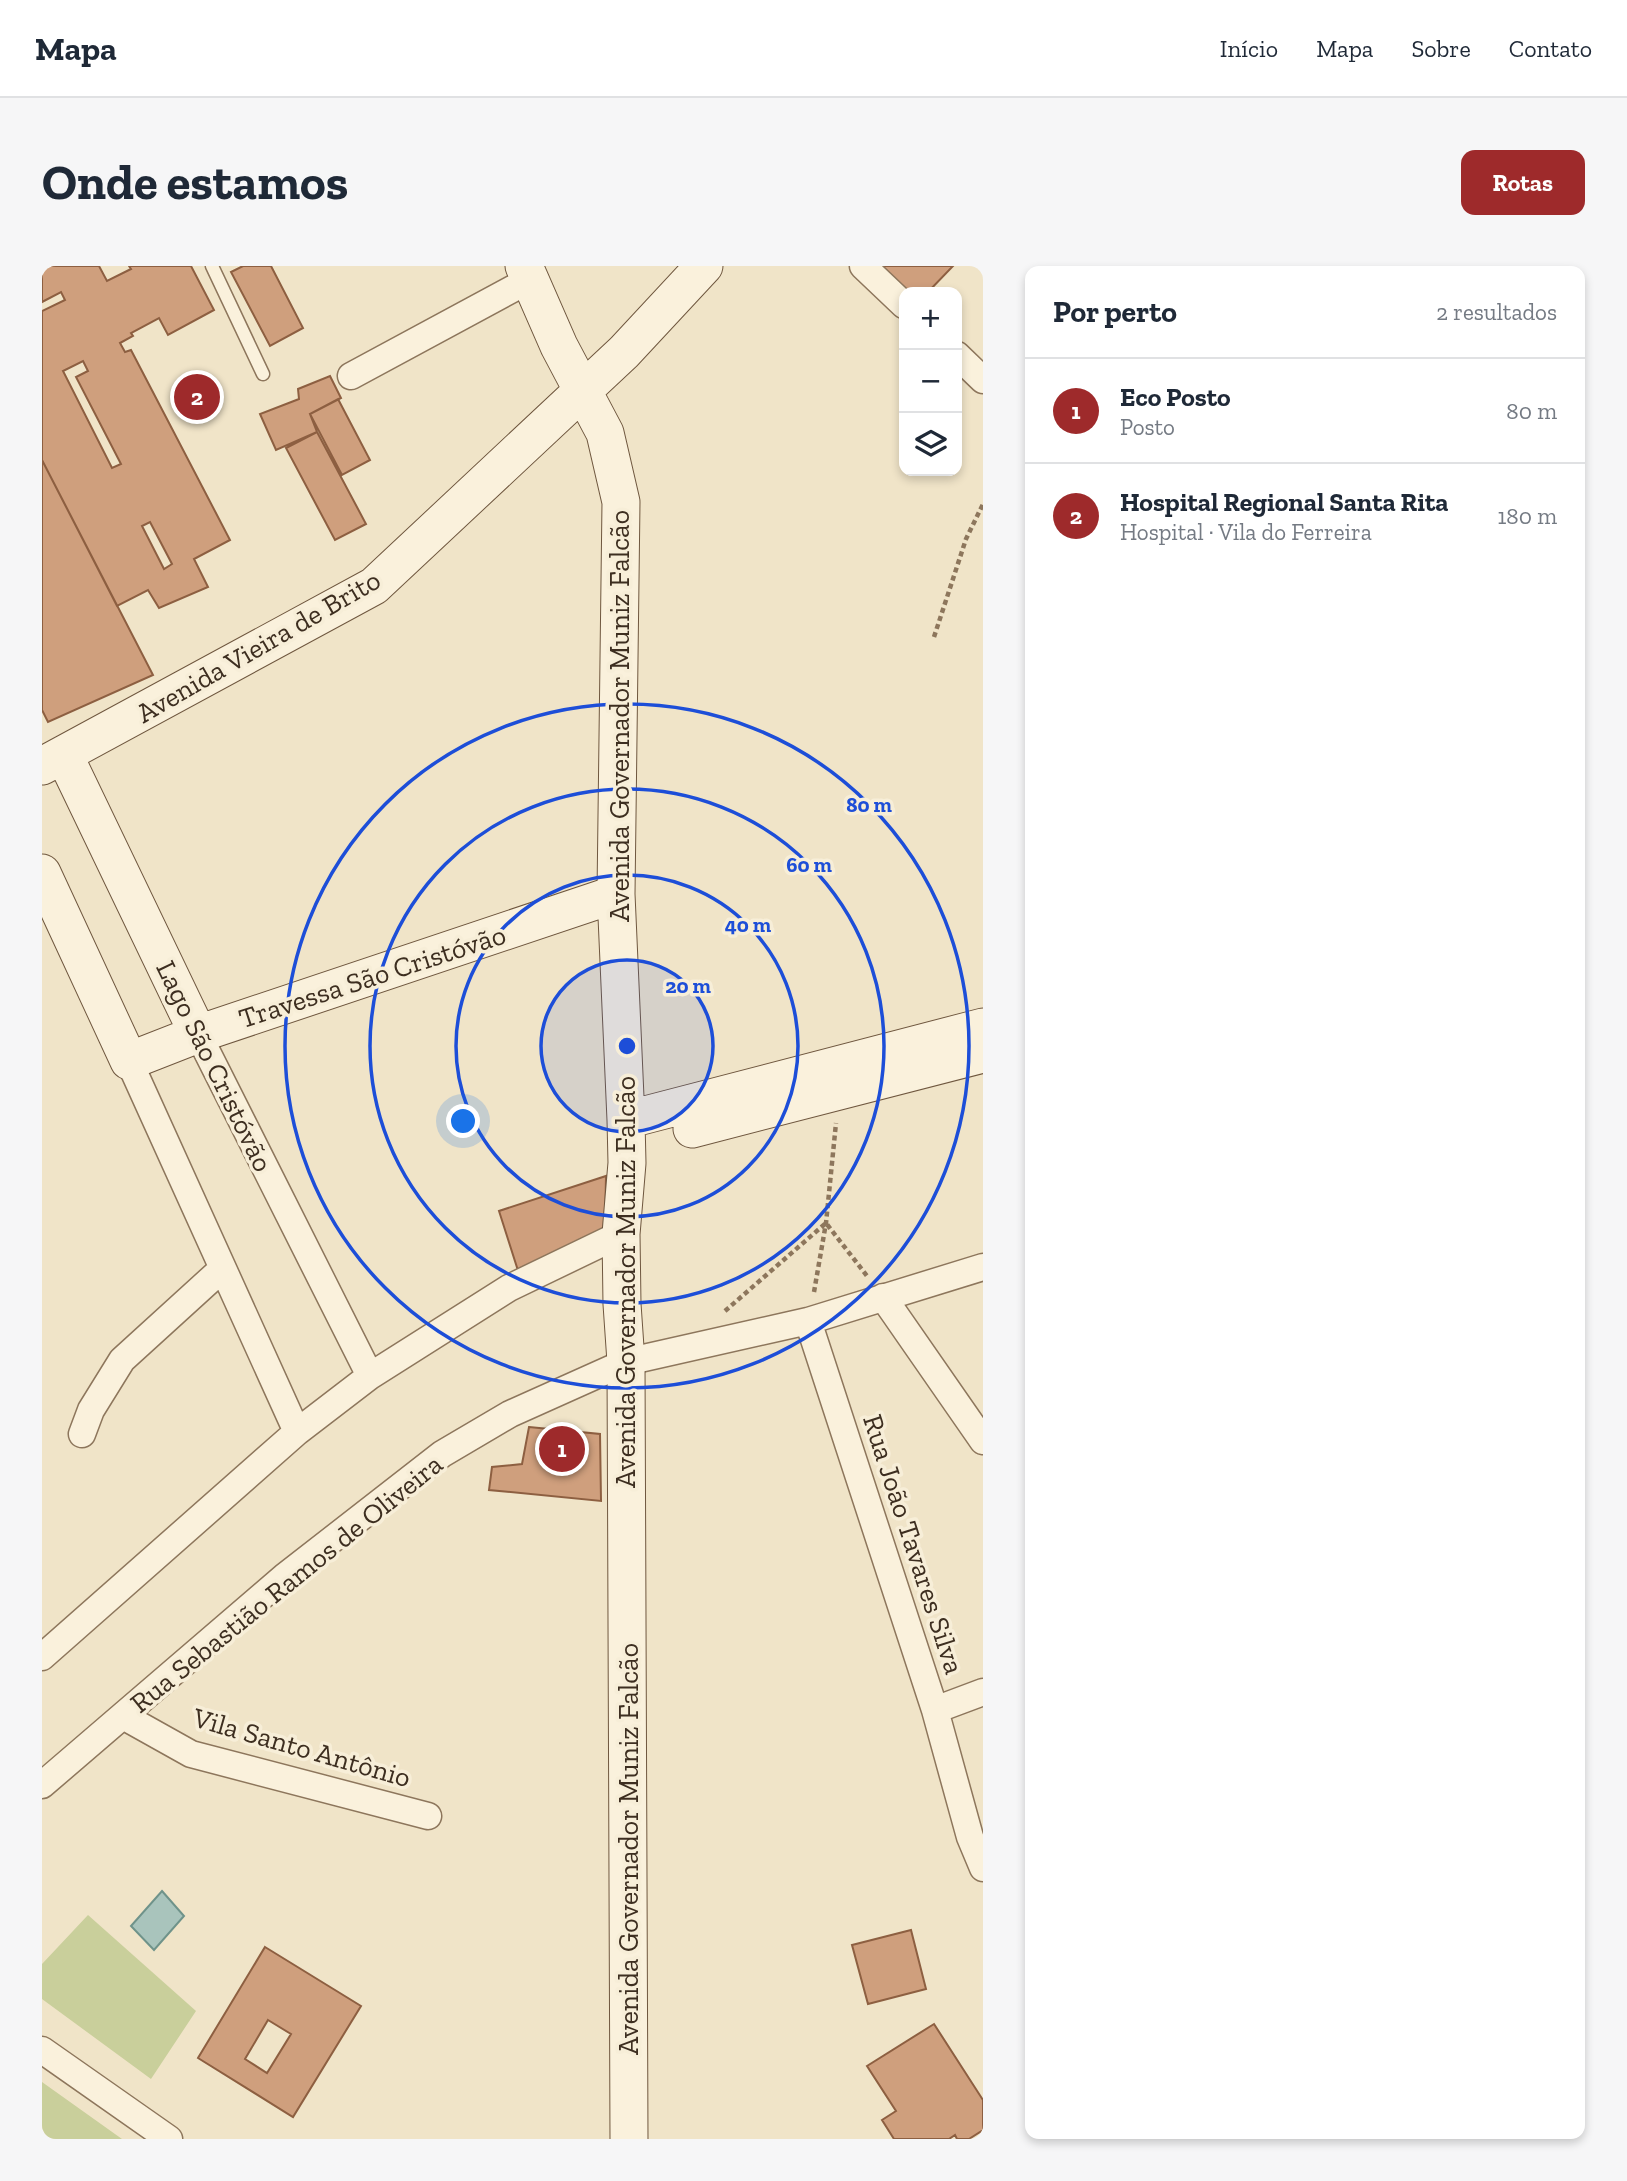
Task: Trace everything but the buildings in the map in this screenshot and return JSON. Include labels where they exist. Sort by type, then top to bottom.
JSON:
[{"type":"main road","name":"Avenida Vieira de Brito","points":[[53,760],[374,586],[624,352],[704,266]]},
{"type":"main road","name":"Avenida Governador Muniz Falcão","points":[[526,273],[582,392],[606,433],[621,502],[616,894],[626,1132],[621,1234],[626,1362],[629,2139]]},
{"type":"main road","name":"Lago São Cristóvão","points":[[53,760],[198,1034]]},
{"type":"main road","points":[[42,873],[130,1061]]},
{"type":"main road","name":"Travessa São Cristóvão","points":[[130,1061],[198,1034],[616,894]]},
{"type":"main road","points":[[626,1132],[983,1027]]},
{"type":"main road","points":[[626,1132],[839,1091],[983,1054]]},
{"type":"street","points":[[863,266],[899,300]]},
{"type":"street","points":[[351,376],[526,273]]},
{"type":"street","points":[[962,360],[983,380]]},
{"type":"street","name":"Lago São Cristóvão","points":[[198,1034],[370,1376]]},
{"type":"street","points":[[130,1061],[297,1433]]},
{"type":"street","points":[[42,1657],[297,1433],[370,1376],[509,1288],[621,1234]]},
{"type":"street","name":"Rua Sebastião Ramos de Oliveira","points":[[42,1785],[284,1577],[442,1454],[510,1414],[626,1362],[808,1321],[983,1267]]},
{"type":"street","points":[[82,1434],[92,1410],[122,1360],[222,1269]]},
{"type":"street","points":[[883,1297],[983,1441]]},
{"type":"street","name":"Rua João Tavares Silva","points":[[808,1321],[935,1710],[970,1837],[983,1868]]},
{"type":"street","points":[[935,1710],[983,1692]]},
{"type":"street","name":"Vila Santo Antônio","points":[[123,1716],[191,1754],[428,1816]]},
{"type":"street","points":[[42,2050],[169,2139]]},
{"type":"lane","points":[[212,266],[263,374]]},
{"type":"path","points":[[934,637],[966,539],[983,504]]},
{"type":"path","points":[[808,1321],[826,1223],[839,1091]]},
{"type":"path","points":[[826,1223],[883,1297]]},
{"type":"path","points":[[723,1313],[826,1223]]},
{"type":"green space","points":[[88,1915],[196,2011],[151,2079],[42,1999],[42,1964]]},
{"type":"green space","points":[[42,2082],[122,2139],[42,2139]]},
{"type":"water","points":[[162,1891],[184,1916],[154,1950],[131,1926]]},
{"type":"place","name":"Hospital Regional Santa Rita","points":[[197,397]]},
{"type":"place","name":"Eco Posto","points":[[562,1449]]}]
